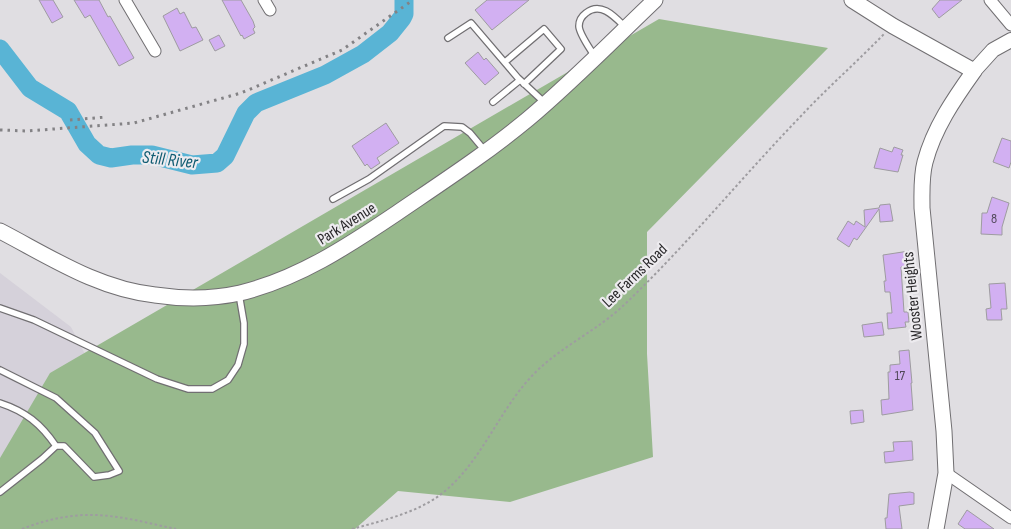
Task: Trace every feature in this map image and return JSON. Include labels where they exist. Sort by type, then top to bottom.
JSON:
[{"type":"main road","name":"Park Avenue","points":[[0,231],[98,282],[125,290],[155,295],[183,297],[238,293],[288,277],[332,256],[486,152],[545,103],[654,0]]},
{"type":"main road","points":[[852,0],[892,26],[974,71]]},
{"type":"main road","name":"Wooster Heights","points":[[936,529],[946,473],[944,430],[922,208],[922,186],[925,162],[936,133],[951,104],[974,71]]},
{"type":"street","points":[[125,0],[155,52]]},
{"type":"street","points":[[990,0],[1011,25]]},
{"type":"street","points":[[974,71],[994,50],[1011,40]]},
{"type":"street","points":[[946,473],[1011,518]]},
{"type":"lane","points":[[595,57],[579,29],[579,24],[584,14],[599,8],[615,17],[626,28]]},
{"type":"lane","points":[[448,38],[471,23],[522,82],[545,103]]},
{"type":"lane","points":[[493,102],[522,82],[560,49],[544,29],[505,62]]},
{"type":"lane","points":[[333,199],[369,178],[444,126],[462,127],[470,133],[486,152]]},
{"type":"lane","points":[[0,308],[34,320],[158,379],[188,389],[212,389],[228,380],[238,365],[244,344],[244,324],[238,293]]},
{"type":"lane","points":[[0,370],[56,398],[94,433],[119,471],[94,477],[64,446],[56,446],[0,492]]},
{"type":"lane","points":[[0,402],[14,407],[44,428],[56,446]]},
{"type":"path","name":"Lee Farms Road","points":[[352,529],[380,522],[417,508],[440,495],[461,476],[504,411],[530,378],[550,360],[624,306],[676,253],[801,116],[892,26]]},
{"type":"path","points":[[22,529],[51,519],[86,515],[131,519],[176,529]]},
{"type":"shaded area","points":[[0,273],[71,327],[152,484],[0,521]]},
{"type":"green space","points":[[659,19],[828,48],[647,232],[647,354],[653,457],[510,502],[398,491],[355,529],[0,529],[0,458],[50,373]]},
{"type":"building","points":[[39,0],[53,0],[63,17],[52,23]]},
{"type":"building","points":[[74,0],[99,0],[134,58],[119,66],[90,15],[85,18]]},
{"type":"building","points":[[222,0],[241,0],[253,21],[255,33],[244,39],[241,36]]},
{"type":"building","points":[[487,0],[529,0],[492,30],[475,10]]},
{"type":"building","points":[[940,0],[962,0],[939,18],[932,9]]},
{"type":"building","points":[[177,8],[180,14],[184,12],[192,28],[196,27],[203,40],[180,51],[163,16]]},
{"type":"building","points":[[219,35],[225,46],[215,51],[209,40]]},
{"type":"building","points":[[478,52],[499,73],[485,85],[465,63]]},
{"type":"building","points":[[386,123],[399,143],[377,158],[380,163],[371,169],[367,164],[365,166],[352,146]]},
{"type":"building","points":[[1002,138],[1011,141],[1011,162],[1009,168],[993,162]]},
{"type":"building","points":[[894,147],[903,150],[898,172],[874,168],[880,148],[892,152]]},
{"type":"building","points":[[992,197],[1009,203],[1002,227],[1002,235],[981,234],[982,213],[987,213]]},
{"type":"building","points":[[890,204],[893,221],[880,222],[879,209],[857,240],[854,238],[849,247],[837,239],[848,221],[854,225],[856,221],[865,227],[864,210]]},
{"type":"building","points":[[909,251],[911,266],[901,267],[904,312],[908,312],[909,322],[905,322],[906,327],[888,329],[887,313],[892,313],[890,292],[885,292],[884,281],[886,281],[883,255]]},
{"type":"building","points":[[1005,283],[1007,309],[1001,309],[1002,320],[987,320],[986,309],[991,308],[989,284]]},
{"type":"building","points":[[882,322],[884,335],[864,337],[862,325]]},
{"type":"building","points":[[909,350],[913,410],[882,415],[881,400],[889,399],[888,372],[890,372],[890,365],[900,364],[899,351]]},
{"type":"building","points":[[863,410],[864,422],[851,424],[850,411]]},
{"type":"building","points":[[912,441],[913,460],[885,463],[884,452],[894,451],[893,442]]},
{"type":"building","points":[[914,493],[914,504],[899,506],[902,529],[886,529],[885,518],[887,518],[889,494]]},
{"type":"building","points":[[967,510],[994,529],[965,529],[958,524]]},
{"type":"waterway","name":"Still River","points":[[0,49],[30,88],[68,111],[87,144],[99,155],[111,158],[152,155],[192,165],[217,163],[225,156],[246,113],[256,103],[325,75],[363,54],[390,33],[402,18],[404,14],[404,0]]},
{"type":"railway","points":[[0,130],[27,131],[134,123],[241,93],[342,50],[413,0]]},
{"type":"railway","points":[[70,120],[107,117]]}]
